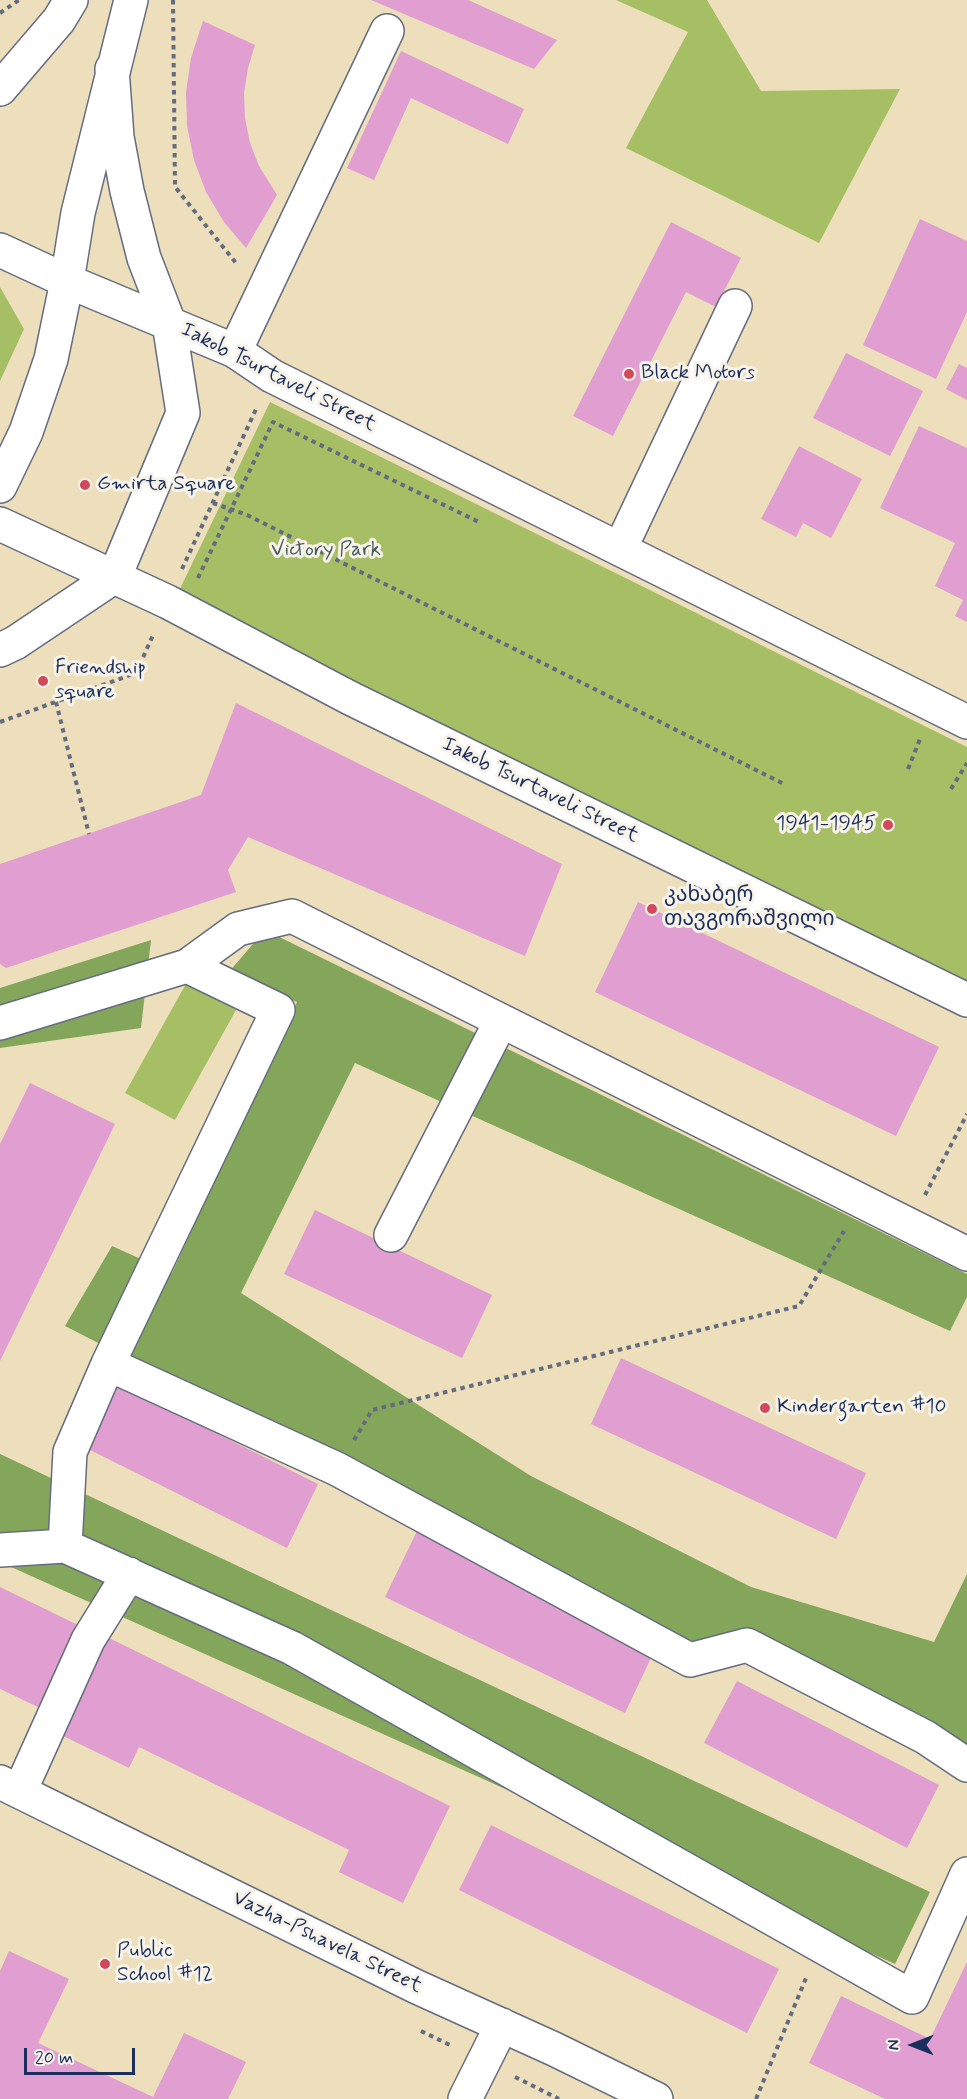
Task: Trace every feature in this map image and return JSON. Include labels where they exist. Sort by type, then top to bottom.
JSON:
[{"type":"main road","points":[[1,87],[59,20],[71,0]]},
{"type":"main road","points":[[0,486],[26,432],[51,359],[78,213],[131,0]]},
{"type":"main road","points":[[235,351],[387,31]]},
{"type":"main road","points":[[0,650],[15,643],[115,576],[183,413],[169,323],[144,258],[127,191],[117,137],[112,69]]},
{"type":"main road","points":[[0,250],[67,281],[169,323]]},
{"type":"main road","points":[[620,549],[735,306]]},
{"type":"main road","name":"Iakob Tsurtaveli Street","points":[[169,323],[235,351],[272,376],[967,722]]},
{"type":"main road","points":[[0,524],[115,576]]},
{"type":"main road","name":"Iakob Tsurtaveli Street","points":[[115,576],[371,708],[967,1000]]},
{"type":"main road","points":[[0,1023],[187,966],[238,929],[292,916],[967,1254]]},
{"type":"main road","points":[[65,1546],[70,1452],[108,1364],[278,1010],[187,966]]},
{"type":"main road","points":[[392,1235],[501,1021]]},
{"type":"main road","points":[[108,1364],[337,1469],[690,1660],[747,1645],[925,1737],[967,1765]]},
{"type":"main road","points":[[0,1550],[65,1546],[292,1648],[912,1997],[967,1874]]},
{"type":"main road","points":[[10,1787],[88,1640],[129,1574]]},
{"type":"main road","name":"Vazha-Pshavela Street","points":[[10,1787],[417,1987],[554,2049],[656,2099]]},
{"type":"main road","points":[[465,2099],[502,2025]]},
{"type":"path","points":[[0,13],[19,0]]},
{"type":"path","points":[[173,0],[175,187],[262,296]]},
{"type":"path","points":[[0,722],[136,673],[272,376]]},
{"type":"path","points":[[196,582],[273,422],[486,525]]},
{"type":"path","points":[[213,503],[247,515],[784,784]]},
{"type":"path","points":[[56,702],[89,834]]},
{"type":"path","points":[[921,737],[930,742]]},
{"type":"path","points":[[951,789],[967,763]]},
{"type":"path","points":[[909,1225],[967,1114]]},
{"type":"path","points":[[337,1469],[372,1410],[799,1306],[861,1201]]},
{"type":"path","points":[[756,2099],[820,1945]]},
{"type":"green space","points":[[616,0],[707,0],[761,91],[900,89],[819,243],[626,148],[688,32]]},
{"type":"green space","points":[[0,287],[24,329],[0,381]]},
{"type":"green space","name":"Victory Park","points":[[270,402],[967,747],[967,987],[175,599]]},
{"type":"green space","points":[[265,930],[967,1274],[967,1297],[950,1331],[355,1063],[241,1293],[531,1476],[751,1587],[934,1642],[967,1574],[967,1750],[757,1635],[685,1643],[65,1326],[112,1246],[172,1273],[297,1002],[228,973]]},
{"type":"green space","points":[[151,940],[141,1028],[0,1048],[0,988]]},
{"type":"green space","points":[[187,982],[236,1010],[175,1120],[125,1093]]},
{"type":"green space","points":[[0,1454],[930,1892],[895,1964],[0,1562]]},
{"type":"building","points":[[371,0],[468,0],[557,40],[534,69]]},
{"type":"building","points":[[203,21],[255,45],[244,93],[245,118],[250,143],[259,166],[277,195],[246,248],[224,222],[206,192],[194,160],[187,126],[186,92],[191,58]]},
{"type":"building","points":[[401,51],[524,109],[508,144],[411,98],[374,180],[347,168]]},
{"type":"building","points":[[920,219],[967,241],[967,312],[936,379],[863,345]]},
{"type":"building","points":[[671,222],[741,258],[716,307],[686,292],[613,436],[573,416]]},
{"type":"building","points":[[846,353],[923,391],[890,456],[813,418]]},
{"type":"building","points":[[959,364],[967,368],[967,400],[946,389]]},
{"type":"building","points":[[919,426],[967,448],[967,622],[955,616],[963,600],[935,586],[955,543],[880,508]]},
{"type":"building","points":[[799,446],[862,479],[831,538],[803,523],[796,537],[761,519]]},
{"type":"building","points":[[236,703],[562,864],[525,956],[248,837],[228,870],[236,892],[6,968],[0,964],[0,864],[201,795]]},
{"type":"building","points":[[638,902],[939,1047],[896,1136],[595,992]]},
{"type":"building","points":[[30,1083],[115,1124],[0,1361],[0,1144]]},
{"type":"building","points":[[315,1210],[492,1295],[462,1358],[284,1274]]},
{"type":"building","points":[[621,1358],[866,1473],[836,1539],[591,1424]]},
{"type":"building","points":[[118,1384],[318,1484],[287,1548],[86,1448]]},
{"type":"building","points":[[418,1529],[657,1645],[625,1713],[385,1597]]},
{"type":"building","points":[[0,1587],[78,1625],[38,1707],[0,1689]]},
{"type":"building","points":[[105,1636],[450,1806],[403,1903],[339,1872],[349,1850],[139,1747],[129,1768],[57,1733]]},
{"type":"building","points":[[737,1681],[939,1785],[907,1848],[704,1743]]},
{"type":"building","points":[[491,1825],[779,1969],[747,2033],[459,1890]]},
{"type":"building","points":[[9,1951],[69,1979],[38,2043],[153,2097],[184,2033],[246,2062],[228,2099],[0,2099],[0,1971]]},
{"type":"building","points":[[967,1962],[967,2099],[885,2099],[809,2063],[841,1996],[930,2039]]},
{"type":"place","name":"Black Motors","points":[[629,374]]},
{"type":"place","name":"Gmirta Square","points":[[85,485]]},
{"type":"place","name":"Friendship square","points":[[43,681]]},
{"type":"place","name":"1941-1945","points":[[888,825]]},
{"type":"place","name":"კახაბერ თავგორაშვილი","points":[[652,909]]},
{"type":"place","name":"Kindergarten #10","points":[[765,1408]]},
{"type":"place","name":"Public School #12","points":[[105,1964]]}]
